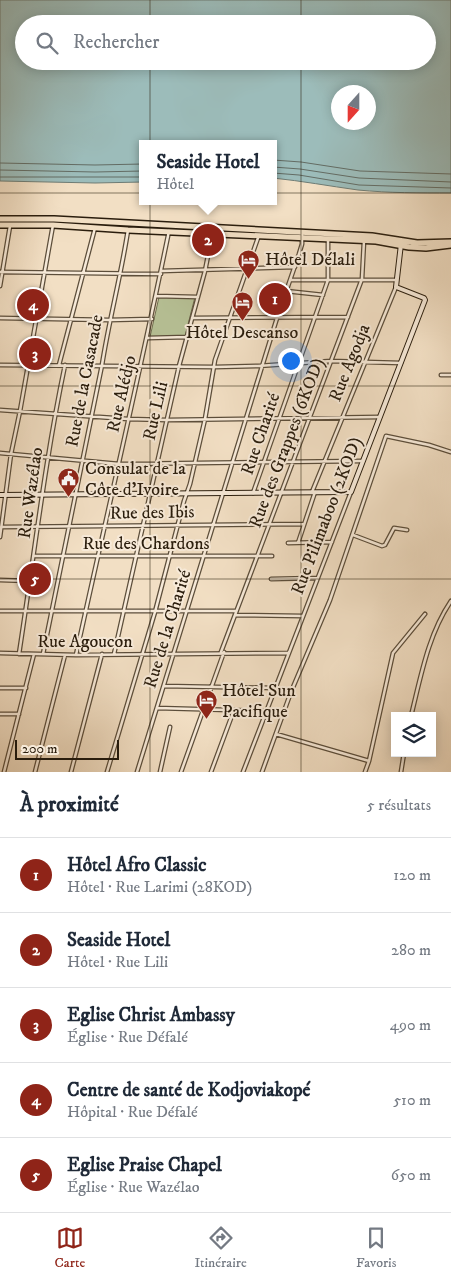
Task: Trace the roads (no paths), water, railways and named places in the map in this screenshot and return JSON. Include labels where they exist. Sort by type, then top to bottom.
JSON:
[{"type":"highway","points":[[0,219],[302,235],[383,237],[402,243]]},
{"type":"highway","points":[[0,225],[53,222],[128,230],[170,228],[212,234],[302,235]]},
{"type":"highway","points":[[328,236],[364,241],[451,244]]},
{"type":"street","points":[[0,537],[2,495],[20,411],[53,222]]},
{"type":"street","points":[[0,286],[10,224]]},
{"type":"street","points":[[60,365],[95,227]]},
{"type":"street","name":"Rue Alédjo","points":[[76,655],[106,526],[128,419],[148,338],[170,228]]},
{"type":"street","name":"Rue de la Casacade","points":[[43,654],[92,416],[109,320],[121,274],[128,230]]},
{"type":"street","name":"Rue Lili","points":[[114,654],[179,366],[206,271],[212,234]]},
{"type":"street","points":[[107,772],[155,612],[195,463],[215,360],[259,235]]},
{"type":"street","name":"Rue de la Charité","points":[[137,772],[277,318],[295,267],[302,244],[302,235]]},
{"type":"street","name":"Rue Charité","points":[[253,493],[328,280],[328,236]]},
{"type":"street","name":"Rue des Grappes (6KOD)","points":[[181,772],[212,687],[236,613],[362,279],[364,241]]},
{"type":"street","name":"Rue Agodja","points":[[298,543],[325,461],[396,287],[402,243]]},
{"type":"street","points":[[1,272],[121,274],[206,271],[247,267],[295,267]]},
{"type":"street","points":[[291,280],[398,280]]},
{"type":"street","name":"Rue Pilimaboo (2KOD)","points":[[243,772],[425,300],[396,287]]},
{"type":"street","points":[[286,291],[323,295]]},
{"type":"street","points":[[156,296],[198,297]]},
{"type":"street","points":[[192,318],[348,317]]},
{"type":"street","points":[[0,318],[152,319]]},
{"type":"street","points":[[148,338],[187,337]]},
{"type":"street","points":[[0,365],[215,367],[331,361],[401,363]]},
{"type":"street","name":"Rue Wazélao","points":[[19,654],[44,495],[48,457],[65,365]]},
{"type":"street","points":[[441,375],[451,375]]},
{"type":"street","points":[[0,410],[167,420],[310,417],[380,418]]},
{"type":"street","points":[[262,772],[291,692],[330,600],[386,436],[429,444],[451,452]]},
{"type":"street","points":[[0,453],[119,464],[363,461]]},
{"type":"street","points":[[2,495],[351,492]]},
{"type":"street","name":"Rue des Ibis","points":[[1,527],[304,524]]},
{"type":"street","points":[[353,535],[382,546],[385,545],[394,528],[407,530]]},
{"type":"street","points":[[288,543],[332,542]]},
{"type":"street","name":"Rue des Chardons","points":[[34,556],[272,556]]},
{"type":"street","points":[[271,579],[318,578]]},
{"type":"street","points":[[0,580],[30,580]]},
{"type":"street","points":[[412,712],[426,651],[451,601]]},
{"type":"street","points":[[0,611],[187,611],[303,616]]},
{"type":"street","points":[[364,772],[369,761],[393,653],[424,614]]},
{"type":"street","name":"Rue Agoucon","points":[[0,653],[65,655],[222,652],[289,653]]},
{"type":"street","points":[[4,772],[34,654]]},
{"type":"street","points":[[71,772],[102,654]]},
{"type":"street","points":[[35,772],[65,655]]},
{"type":"street","points":[[164,686],[275,688]]},
{"type":"street","points":[[0,688],[26,688]]},
{"type":"street","points":[[156,708],[267,711]]},
{"type":"street","points":[[211,772],[234,710]]},
{"type":"street","points":[[0,714],[19,714]]},
{"type":"street","points":[[160,772],[170,727]]},
{"type":"street","points":[[276,734],[369,761]]},
{"type":"street","points":[[400,772],[403,757]]},
{"type":"water","points":[[0,0],[451,0],[451,193],[404,193],[358,190],[277,178],[277,140],[139,140],[139,182],[0,181]]},
{"type":"place","name":"Seaside Hotel","points":[[208,240]]},
{"type":"place","name":"Hôtel Délali","points":[[249,279]]},
{"type":"place","name":"Hôtel Afro Classic","points":[[275,299]]},
{"type":"place","name":"Centre de santé de Kodjoviakopé","points":[[33,305]]},
{"type":"place","name":"Hôtel Descanso","points":[[242,322]]},
{"type":"place","name":"Eglise Christ Ambassy","points":[[35,354]]},
{"type":"place","name":"Consulat de la Côte d’Ivoire","points":[[69,498]]},
{"type":"place","name":"Eglise Praise Chapel","points":[[35,579]]},
{"type":"place","name":"Hôtel Sun Pacifique","points":[[206,720]]}]
